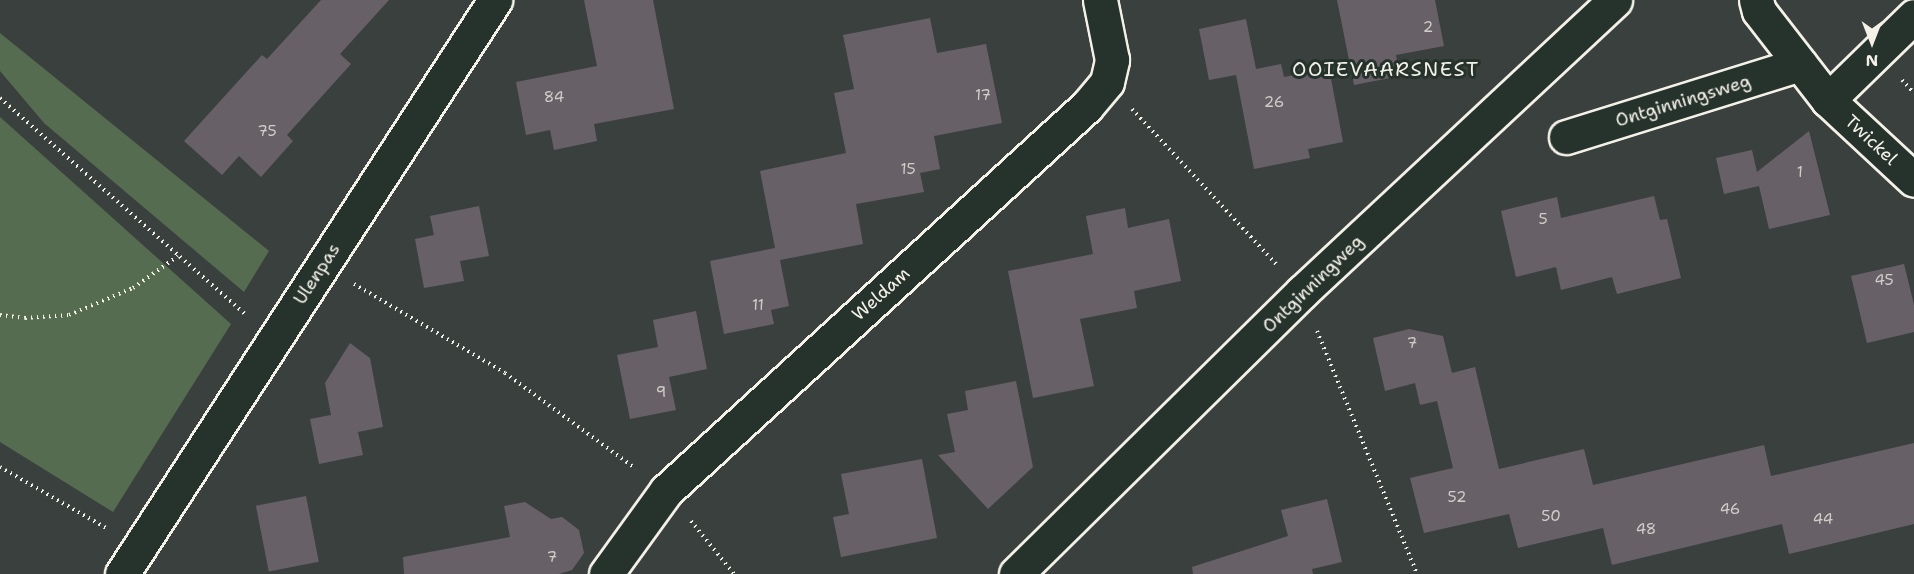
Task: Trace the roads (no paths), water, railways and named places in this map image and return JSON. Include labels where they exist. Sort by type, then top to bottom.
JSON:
[{"type":"street","name":"Ulenpas","points":[[131,561],[495,0]]},
{"type":"street","name":"Weldam","points":[[606,574],[666,491],[1087,106],[1107,82],[1112,60],[1100,0]]},
{"type":"street","name":"Ontginningweg","points":[[1016,574],[1302,292],[1615,0]]},
{"type":"street","name":"Twickel","points":[[1762,4],[1800,64],[1828,100],[1914,180]]},
{"type":"street","name":"Twickel","points":[[1828,100],[1914,16]]},
{"type":"street","name":"Ontginningsweg","points":[[1566,137],[1800,64]]},
{"type":"district","name":"OOIEVAARSNEST","points":[[1386,69]]}]
